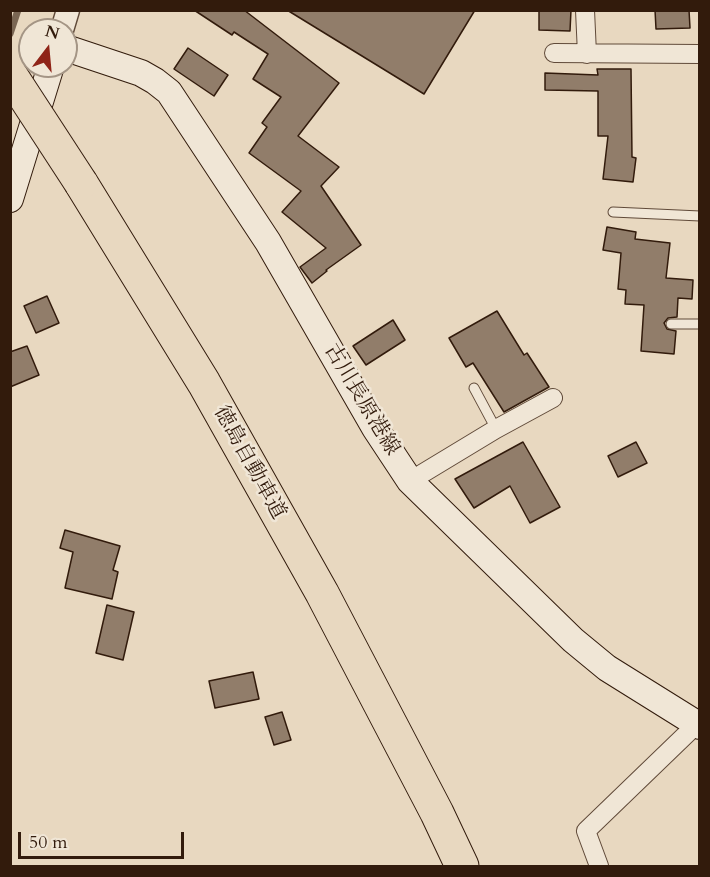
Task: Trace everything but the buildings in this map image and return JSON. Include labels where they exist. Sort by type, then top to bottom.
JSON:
[{"type":"highway","name":"徳島自動車道","points":[[10,74],[81,183],[204,383],[316,583],[437,813],[462,867]]},
{"type":"main road","name":"古川長原港線","points":[[78,52],[141,73],[169,92],[268,242],[375,428],[410,481],[573,640],[607,668],[698,723]]},
{"type":"main road","points":[[10,199],[47,78]]},
{"type":"street","points":[[585,10],[586,54]]},
{"type":"street","points":[[554,53],[699,54]]},
{"type":"street","points":[[410,481],[496,429],[553,398]]},
{"type":"street","points":[[600,867],[586,831],[698,723]]},
{"type":"lane","points":[[613,212],[699,216]]},
{"type":"lane","points":[[670,324],[699,324]]},
{"type":"lane","points":[[474,388],[496,429]]},
{"type":"waterway","points":[[10,34],[18,10]]}]
